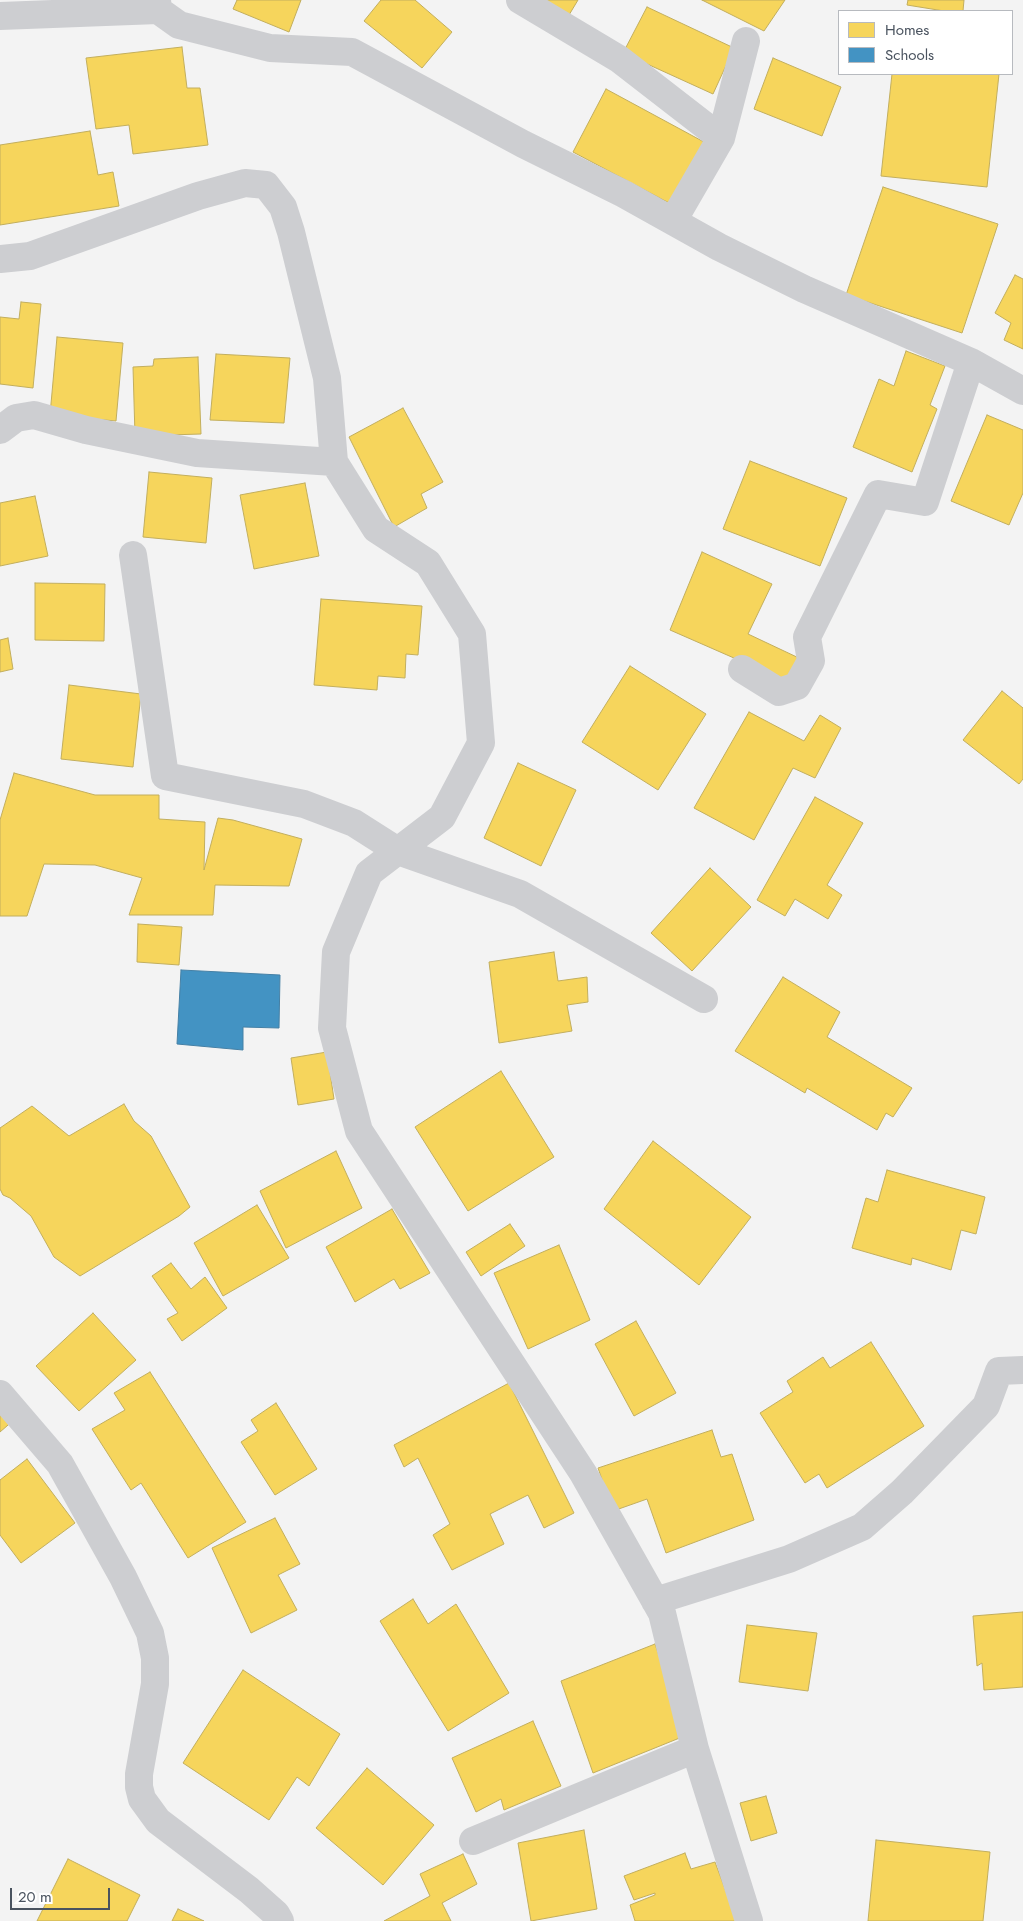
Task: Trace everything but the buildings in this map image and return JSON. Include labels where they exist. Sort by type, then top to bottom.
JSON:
[{"type":"street","points":[[520,0],[619,59],[721,138]]},
{"type":"street","points":[[0,16],[157,5],[180,25],[270,48],[352,52],[523,144],[624,194],[719,247],[804,289],[971,362],[1023,391]]},
{"type":"street","points":[[673,221],[721,138],[746,41]]},
{"type":"street","points":[[0,259],[30,256],[207,193],[245,182],[266,184],[283,207],[294,241],[327,378],[334,462],[376,529],[428,563],[472,634],[481,743],[442,817],[369,873],[336,952],[332,1028],[359,1131],[583,1473],[662,1613],[695,1749],[749,1921]]},
{"type":"street","points":[[742,669],[779,692],[797,686],[811,661],[807,637],[878,494],[925,502],[971,362]]},
{"type":"street","points":[[0,430],[16,418],[34,415],[86,430],[197,453],[334,462]]},
{"type":"street","points":[[134,555],[164,776],[304,804],[354,823],[398,851],[520,894],[704,999]]},
{"type":"street","points":[[655,1601],[789,1558],[862,1527],[902,1492],[986,1406],[999,1371],[1023,1370]]},
{"type":"street","points":[[0,1394],[60,1464],[123,1577],[150,1633],[155,1658],[155,1684],[139,1774],[142,1800],[158,1822],[249,1890],[276,1914],[280,1921]]},
{"type":"street","points":[[473,1840],[695,1749]]}]
